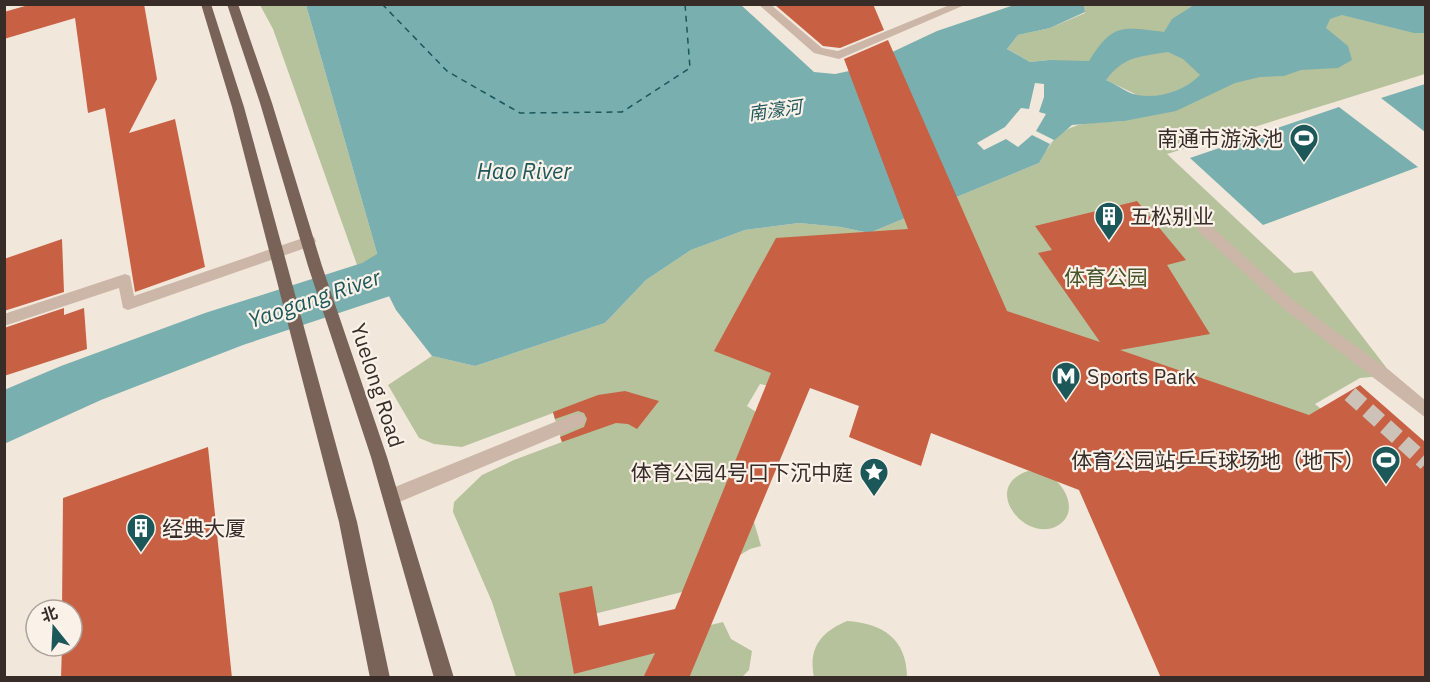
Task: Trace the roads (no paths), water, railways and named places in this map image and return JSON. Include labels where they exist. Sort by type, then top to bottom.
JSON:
[{"type":"main road","points":[[206,4],[238,107],[285,278],[348,522],[380,678]]},
{"type":"main road","name":"Yuelong Road","points":[[232,4],[391,497],[444,678]]},
{"type":"street","points":[[763,4],[818,51],[839,55],[962,4]]},
{"type":"street","points":[[1204,228],[1289,305],[1384,375],[1425,411]]},
{"type":"street","points":[[4,320],[125,279],[128,304],[309,241]]},
{"type":"street","points":[[391,497],[578,420]]},
{"type":"water","name":"Hao River","points":[[306,5],[741,5],[814,72],[835,74],[854,70],[937,31],[1014,5],[1084,5],[1085,12],[1050,28],[1018,35],[1007,49],[1030,62],[1089,61],[1105,40],[1119,30],[1138,29],[1164,32],[1172,19],[1194,5],[1425,5],[1426,33],[1414,33],[1342,15],[1330,19],[1326,28],[1348,46],[1352,60],[1338,68],[1301,70],[1284,76],[1260,77],[1235,83],[1176,111],[1124,121],[1072,125],[1050,144],[1039,163],[869,233],[841,227],[799,223],[745,230],[691,250],[646,280],[605,323],[475,366],[432,356],[396,310],[380,278],[381,267]],"holes":[[[1168,52],[1183,59],[1200,75],[1187,85],[1163,95],[1137,95],[1106,80],[1127,61],[1141,56]]]},
{"type":"water","points":[[1426,84],[1425,132],[1381,98]]},
{"type":"water","name":"南通市游泳池","points":[[1339,107],[1418,167],[1263,225],[1190,158]]},
{"type":"water","points":[[249,302],[5,438],[5,402]]},
{"type":"waterway","name":"Yaogang River","points":[[4,418],[81,383],[224,329],[380,278],[444,239]]},
{"type":"tunnel","points":[[1350,394],[1426,463]]},
{"type":"place","name":"南通市游泳池","points":[[1304,164]]},
{"type":"place","name":"五松别业","points":[[1109,242]]},
{"type":"place","name":"Sports Park","points":[[1066,402]]},
{"type":"place","name":"体育公园站乒乓球场地（地下）","points":[[1386,486]]},
{"type":"place","name":"体育公园4号口下沉中庭","points":[[874,498]]},
{"type":"place","name":"经典大厦","points":[[141,554]]},
{"type":"water label","name":"南濠河","points":[[775,110]]},
{"type":"park label","name":"体育公园","points":[[1106,277]]}]
